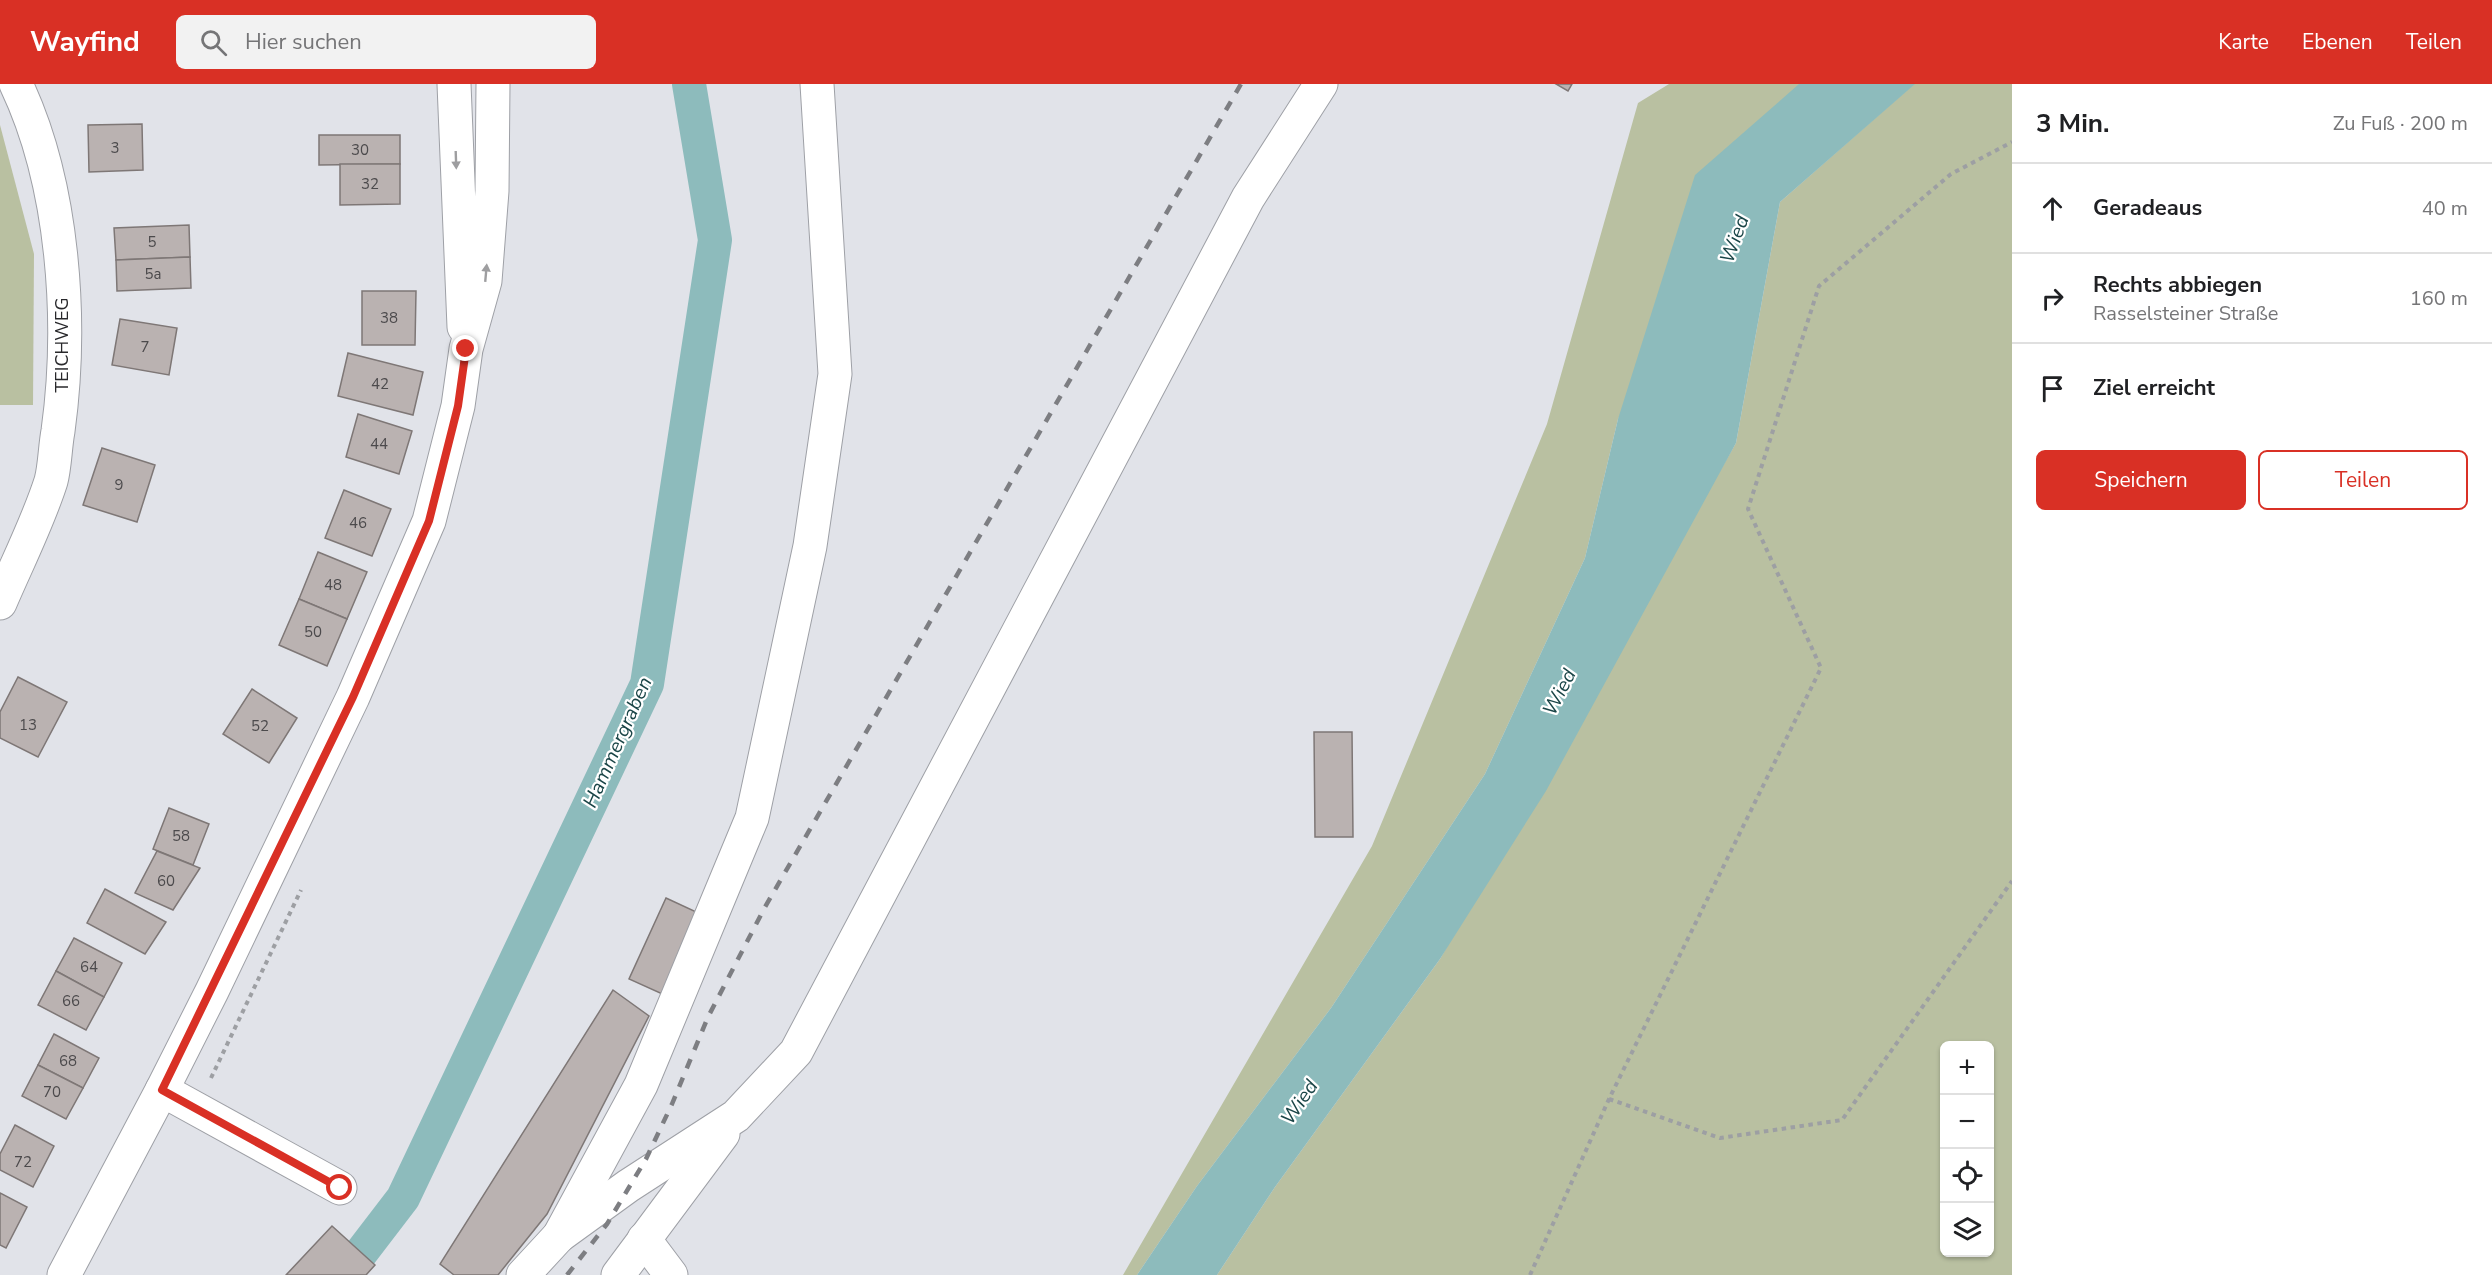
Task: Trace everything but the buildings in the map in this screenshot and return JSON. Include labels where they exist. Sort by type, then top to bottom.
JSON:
[{"type":"main road","name":"TEICHWEG","points":[[0,603],[51,480],[63,388],[62,270],[46,165],[29,111],[16,84]]},
{"type":"main road","points":[[454,84],[461,282],[466,349]]},
{"type":"main road","points":[[64,1275],[162,1090],[353,697],[429,521],[458,406],[466,349],[485,281],[492,191],[493,84]]},
{"type":"main road","points":[[560,1236],[641,1085],[752,818],[810,546],[835,374],[817,84]]},
{"type":"main road","points":[[618,1275],[736,1116],[796,1052],[1248,198],[1321,84]]},
{"type":"main road","points":[[162,1090],[340,1188]]},
{"type":"main road","points":[[523,1275],[560,1236],[628,1186],[736,1116]]},
{"type":"main road","points":[[644,1239],[671,1275]]},
{"type":"path","points":[[1530,1275],[1609,1099],[1821,668],[1748,509],[1819,286],[1951,174],[2012,142]]},
{"type":"path","points":[[1609,1099],[1720,1138],[1842,1120],[2012,881]]},
{"type":"green space","points":[[1669,84],[1803,84],[1618,419],[1585,558],[1485,774],[1331,1008],[1197,1186],[1137,1275],[1123,1275],[1372,846],[1547,424],[1638,103]]},
{"type":"green space","points":[[1914,84],[2012,84],[2012,1275],[1217,1275],[1275,1187],[1440,959],[1736,443],[1780,202]]},
{"type":"green space","points":[[0,125],[34,254],[33,405],[0,405]]},
{"type":"water","name":"Wied","points":[[1799,84],[1915,84],[1780,202],[1736,443],[1546,791],[1440,959],[1275,1187],[1217,1275],[1137,1275],[1197,1186],[1331,1008],[1485,774],[1585,558],[1618,419],[1695,175]]},
{"type":"waterway","name":"Hammergraben","points":[[344,1275],[403,1198],[647,684],[715,240],[689,84]]},
{"type":"railway","points":[[567,1275],[607,1224],[646,1159],[672,1104],[708,1017],[765,907],[1241,84]]},
{"type":"route","points":[[340,1188],[162,1090],[353,697],[429,521],[458,406],[466,349]]}]
